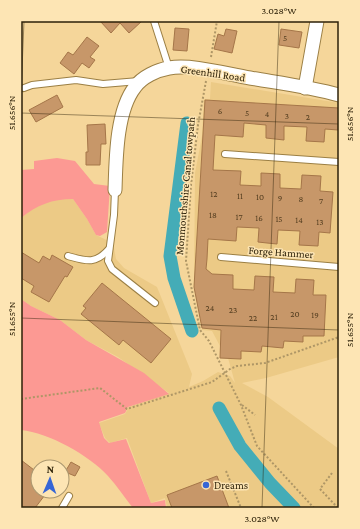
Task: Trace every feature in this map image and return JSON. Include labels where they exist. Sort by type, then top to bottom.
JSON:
[{"type":"street","points":[[305,88],[317,21]]},
{"type":"street","name":"Greenhill Road","points":[[140,81],[149,75],[169,68],[208,70],[339,95]]},
{"type":"street","points":[[115,190],[116,157],[124,110],[132,92],[140,81]]},
{"type":"lane","points":[[154,21],[169,68]]},
{"type":"lane","points":[[24,88],[32,85],[76,80],[104,84],[140,81]]},
{"type":"lane","points":[[225,154],[339,162]]},
{"type":"lane","points":[[115,190],[114,216],[108,261],[112,269],[155,303]]},
{"type":"lane","points":[[68,256],[92,261],[100,258],[109,249]]},
{"type":"lane","name":"Forge Hammer","points":[[221,257],[339,267]]},
{"type":"lane","points":[[62,508],[66,499]]},
{"type":"path","name":"Monmouthshire Canal towpath","points":[[217,21],[202,93],[191,185],[186,261],[200,330],[209,341],[224,375],[241,405],[257,446],[314,508]]},
{"type":"path","points":[[21,398],[100,388],[127,409],[212,382],[224,375],[230,369],[238,366],[265,363],[339,336]]},
{"type":"path","points":[[241,405],[255,415]]},
{"type":"path","points":[[226,471],[241,508]]},
{"type":"path","points":[[332,473],[320,489],[338,508]]},
{"type":"shaded area","points":[[211,82],[339,103],[339,357],[266,378],[242,383],[268,397],[339,449],[339,508],[167,508],[165,498],[151,503],[127,438],[110,443],[105,438],[99,423],[125,414],[129,407],[169,393],[118,357],[86,340],[60,320],[31,306],[21,299],[21,218],[36,206],[56,199],[73,199],[96,235],[113,243],[116,259],[124,268],[157,287],[192,374],[189,387],[218,372],[230,376],[235,383],[228,358],[220,358],[220,346],[212,331],[202,330],[194,287],[195,173],[202,136],[204,99],[210,99]]},
{"type":"shaded area","points":[[57,158],[75,161],[94,184],[110,186],[107,232],[100,236],[96,235],[73,199],[58,200],[39,206],[21,218],[21,170],[34,169],[34,161]]},
{"type":"shaded area","points":[[21,299],[31,306],[60,320],[86,340],[144,373],[169,394],[128,407],[125,413],[99,422],[104,438],[109,443],[126,439],[151,503],[165,500],[166,508],[133,508],[108,476],[80,453],[56,440],[21,430]]},
{"type":"building","points":[[100,21],[142,21],[129,33],[120,23],[111,33]]},
{"type":"building","points":[[175,28],[189,29],[187,51],[173,50]]},
{"type":"building","points":[[226,29],[237,31],[232,53],[214,49],[218,34],[224,36]]},
{"type":"building","points":[[281,29],[302,32],[299,48],[279,45]]},
{"type":"building","points":[[87,37],[99,46],[90,57],[95,60],[89,68],[82,63],[74,74],[60,63],[68,52],[73,55]]},
{"type":"building","points":[[57,95],[63,107],[36,122],[29,110]]},
{"type":"building","points":[[205,100],[339,108],[338,130],[325,129],[324,142],[306,141],[307,127],[284,126],[284,140],[266,138],[266,125],[244,123],[243,137],[215,135],[213,170],[241,171],[240,185],[261,186],[261,173],[280,174],[280,188],[301,189],[302,175],[321,176],[320,191],[333,192],[330,233],[319,232],[318,246],[299,245],[300,231],[278,230],[277,244],[258,242],[259,228],[237,227],[236,241],[208,239],[206,269],[212,274],[233,275],[233,289],[254,290],[255,276],[274,277],[273,292],[295,293],[296,279],[314,280],[313,295],[326,295],[324,336],[303,336],[303,342],[284,341],[283,348],[262,346],[261,352],[241,351],[241,359],[220,358],[221,330],[202,328],[194,287]]},
{"type":"building","points":[[105,124],[106,144],[101,144],[100,165],[86,165],[86,152],[88,152],[87,125]]},
{"type":"building","points":[[21,252],[39,263],[43,256],[50,260],[52,255],[73,267],[67,277],[65,276],[49,302],[31,292],[34,286],[21,278]]},
{"type":"building","points":[[102,283],[171,339],[151,363],[123,340],[119,345],[81,314],[86,308],[83,306]]},
{"type":"building","points":[[21,460],[30,467],[30,499],[42,499],[35,508],[21,508]]},
{"type":"building","points":[[71,462],[80,467],[75,476],[70,474]]},
{"type":"building","name":"Dreams","points":[[217,476],[229,508],[172,508],[167,495]]},
{"type":"waterway","points":[[187,123],[170,256],[174,278],[192,331]]},
{"type":"waterway","points":[[219,408],[240,446],[270,483],[294,508]]},
{"type":"place","name":"Dreams","points":[[206,485]]}]
